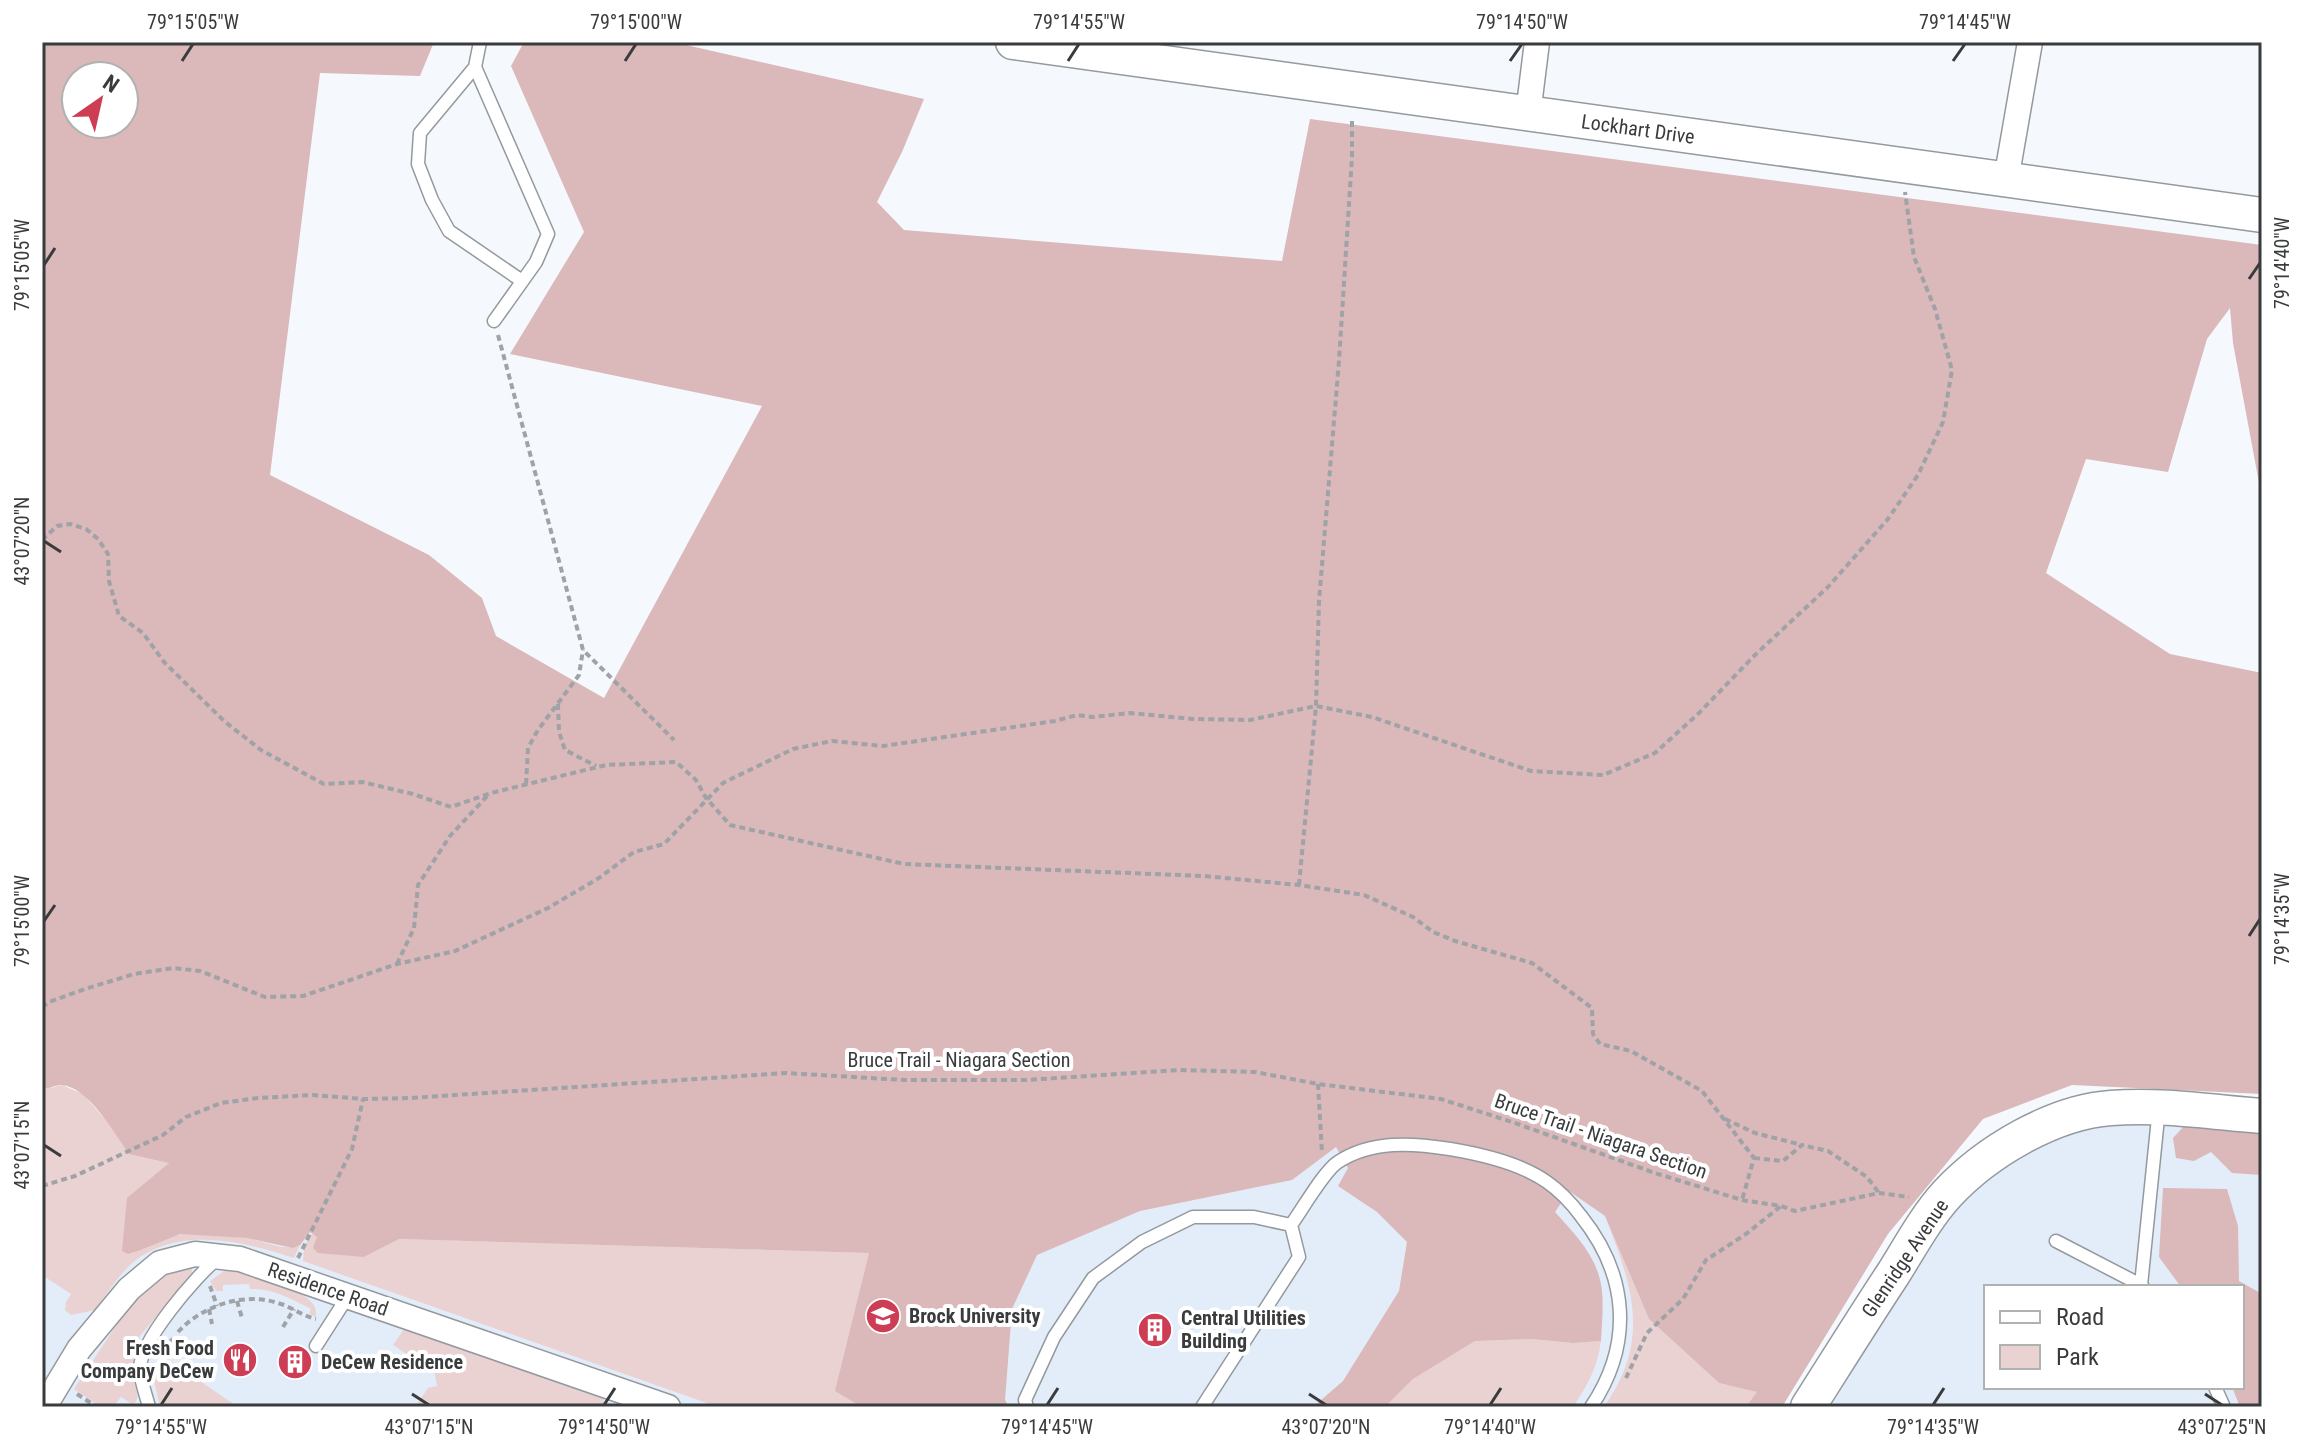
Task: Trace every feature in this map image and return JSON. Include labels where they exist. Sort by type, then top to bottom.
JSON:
[{"type":"street","name":"Lockhart Drive","points":[[1013,42],[1051,44],[1528,114],[2262,215]]},
{"type":"street","points":[[1528,114],[1537,42]]},
{"type":"street","points":[[2006,180],[2030,42]]},
{"type":"street","name":"Glenridge Avenue","points":[[1808,1407],[1946,1195],[1973,1168],[2008,1144],[2053,1121],[2108,1108],[2159,1108],[2262,1116]]},
{"type":"street","name":"Residence Road","points":[[44,1407],[79,1349],[129,1289],[160,1263],[195,1254],[240,1259],[348,1296],[617,1398],[668,1407]]},
{"type":"lane","points":[[480,42],[475,67],[420,133],[418,164],[432,200],[449,231],[522,281]]},
{"type":"lane","points":[[475,67],[548,234],[536,262],[494,321]]},
{"type":"lane","points":[[2142,1285],[2159,1108]]},
{"type":"lane","points":[[1202,1407],[1299,1257],[1291,1225],[1335,1164],[1362,1149],[1415,1143],[1522,1168],[1547,1182],[1572,1204],[1595,1234],[1617,1282],[1621,1312],[1616,1355],[1591,1407]]},
{"type":"lane","points":[[1027,1407],[1025,1400],[1054,1337],[1093,1278],[1142,1242],[1193,1217],[1254,1217],[1291,1225]]},
{"type":"lane","points":[[2056,1241],[2140,1285]]},
{"type":"lane","points":[[149,1407],[140,1370],[142,1353],[155,1331],[204,1269],[220,1257]]},
{"type":"lane","points":[[316,1346],[348,1296]]},
{"type":"path","points":[[1299,885],[1316,706],[1319,601],[1339,361],[1352,157],[1352,89]]},
{"type":"path","points":[[42,1007],[73,993],[122,978],[173,968],[200,971],[265,997],[303,996],[397,964],[455,951],[548,908],[599,878],[634,852],[664,844],[723,783],[793,749],[832,741],[883,746],[1055,721],[1077,715],[1092,717],[1130,713],[1250,720],[1316,706],[1372,717],[1531,771],[1603,775],[1655,753],[1828,587],[1888,519],[1918,475],[1943,422],[1952,370],[1935,309],[1914,257],[1901,166]]},
{"type":"path","points":[[494,321],[583,650],[579,675],[528,748],[526,784]]},
{"type":"path","points":[[42,540],[57,526],[70,524],[86,529],[98,539],[108,554],[109,581],[119,616],[143,633],[164,662],[224,721],[261,750],[324,784],[362,782],[451,807],[491,793],[598,767],[676,762],[696,780],[706,798],[730,825],[904,864],[1204,876],[1364,895],[1413,917],[1444,937],[1532,963],[1592,1008],[1593,1034],[1600,1044],[1631,1051],[1702,1091],[1754,1158],[1783,1161],[1802,1145]]},
{"type":"path","points":[[583,650],[674,740]]},
{"type":"path","points":[[558,704],[559,732],[565,750],[598,767]]},
{"type":"path","points":[[397,964],[414,928],[418,885],[450,836],[491,793]]},
{"type":"path","name":"Bruce Trail - Niagara Section","points":[[42,1186],[75,1176],[163,1135],[186,1117],[221,1103],[258,1098],[313,1095],[363,1099],[411,1098],[786,1073],[904,1080],[1026,1080],[1179,1070],[1255,1072],[1318,1084],[1441,1099],[1655,1173],[1742,1200],[1795,1211],[1879,1193],[1923,1198]]},
{"type":"path","points":[[1318,1084],[1324,1179]]},
{"type":"path","points":[[289,1276],[352,1149],[363,1099]]},
{"type":"path","points":[[1722,1117],[1755,1133],[1828,1151],[1867,1177],[1879,1193]]},
{"type":"path","points":[[1742,1200],[1754,1158]]},
{"type":"path","points":[[1599,1395],[1612,1403],[1647,1333],[1683,1299],[1706,1260],[1781,1206]]},
{"type":"path","points":[[214,1295],[217,1306]]},
{"type":"path","points":[[165,1348],[187,1321],[209,1309],[237,1301],[262,1299],[316,1320]]},
{"type":"path","points":[[237,1301],[242,1318]]},
{"type":"path","points":[[209,1309],[212,1324]]},
{"type":"path","points":[[283,1327],[294,1309]]},
{"type":"path","points":[[170,1339],[179,1347]]},
{"type":"path","points":[[73,1391],[97,1407]]},
{"type":"shaded area","points":[[42,42],[434,42],[420,76],[320,73],[270,475],[429,555],[482,598],[496,636],[604,698],[762,406],[510,354],[584,232],[511,66],[524,42],[673,42],[924,99],[877,202],[904,230],[1282,261],[1310,119],[2262,245],[2262,499],[2233,343],[2230,308],[2207,339],[2168,472],[2086,459],[2046,573],[2170,654],[2262,673],[2262,1094],[2072,1085],[1983,1119],[1888,1234],[1782,1407],[1746,1407],[1757,1392],[1719,1383],[1649,1319],[1605,1216],[1569,1191],[1555,1212],[1581,1242],[1596,1267],[1602,1291],[1601,1341],[1475,1341],[1413,1379],[1385,1407],[1313,1407],[1343,1381],[1399,1291],[1407,1242],[1377,1212],[1338,1186],[1348,1168],[1336,1147],[1292,1180],[1140,1211],[1037,1255],[1012,1309],[1005,1400],[1009,1407],[862,1407],[835,1391],[869,1253],[399,1239],[364,1257],[318,1253],[313,1248],[317,1237],[310,1232],[300,1245],[293,1248],[247,1238],[180,1234],[128,1254],[122,1251],[127,1198],[169,1163],[129,1154],[91,1102],[71,1087],[59,1085],[42,1090]]},
{"type":"shaded area","name":"Brock University","points":[[1348,1111],[1610,1191],[1764,1407],[42,1407],[42,1204]]},
{"type":"shaded area","points":[[2139,1121],[2262,1134],[2262,1407],[1828,1407],[1946,1216],[2025,1152],[2061,1137],[2104,1125]]},
{"type":"shaded area","points":[[2187,1123],[2262,1128],[2262,1175],[2232,1173],[2211,1152],[2194,1161],[2176,1158],[2173,1138]]},
{"type":"shaded area","points":[[2163,1188],[2227,1189],[2238,1226],[2239,1281],[2262,1294],[2262,1407],[2240,1407],[2233,1389],[2244,1389],[2244,1285],[2180,1285],[2159,1257]]},
{"type":"green space","points":[[62,1085],[83,1094],[104,1118],[169,1162],[129,1254],[175,1235],[197,1234],[245,1238],[280,1246],[300,1245],[294,1258],[231,1242],[209,1240],[167,1245],[147,1253],[129,1266],[95,1310],[71,1315],[65,1310],[71,1294],[42,1275],[42,1090]]},
{"type":"green space","points":[[1605,1216],[1649,1319],[1719,1383],[1758,1392],[1746,1407],[1604,1407],[1619,1382],[1633,1335],[1629,1289]]},
{"type":"green space","points":[[312,1234],[364,1257],[399,1239],[869,1253],[836,1391],[862,1407],[718,1407],[303,1261],[304,1246]]},
{"type":"green space","points":[[192,1267],[192,1273],[140,1336],[133,1360],[138,1396],[135,1403],[121,1397],[113,1407],[101,1407],[74,1389],[129,1306],[160,1275]]},
{"type":"green space","points":[[235,1269],[289,1287],[308,1298],[316,1310],[316,1317],[309,1314],[311,1309],[297,1302],[274,1292],[250,1289],[249,1284],[223,1285],[223,1291],[216,1291],[210,1281],[224,1271]]},
{"type":"green space","points":[[406,1326],[599,1395],[604,1405],[415,1407],[428,1388],[437,1386],[433,1365],[424,1366],[393,1345]]},
{"type":"green space","points":[[1531,1339],[1573,1343],[1601,1341],[1591,1376],[1573,1407],[1385,1407],[1413,1379],[1475,1341]]},
{"type":"green space","points":[[168,1353],[171,1355],[169,1360],[238,1407],[160,1407],[153,1376]]},
{"type":"place","name":"Brock University","points":[[883,1316]]},
{"type":"place","name":"Central Utilities Building","points":[[1155,1330]]},
{"type":"place","name":"Fresh Food Company DeCew","points":[[240,1360]]},
{"type":"place","name":"DeCew Residence","points":[[295,1362]]}]
